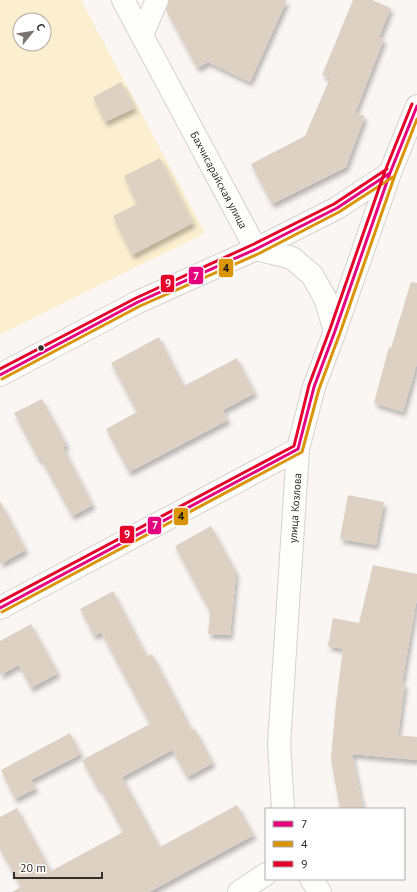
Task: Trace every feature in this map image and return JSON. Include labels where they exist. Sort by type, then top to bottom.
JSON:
[{"type":"main road","name":"Бахчисарайская улица","points":[[124,0],[256,249]]},
{"type":"main road","points":[[142,35],[157,0]]},
{"type":"main road","name":"улица Козлова","points":[[283,808],[279,744],[298,449],[314,388],[390,173],[417,106]]},
{"type":"main road","points":[[0,375],[138,302],[256,249],[337,208],[390,173]]},
{"type":"main road","points":[[256,249],[292,258],[312,275],[325,298],[335,331]]},
{"type":"main road","points":[[0,608],[298,449]]},
{"type":"main road","points":[[239,892],[265,875]]},
{"type":"main road","points":[[312,880],[320,892]]},
{"type":"shaded area","points":[[0,0],[81,0],[205,233],[0,335]]},
{"type":"building","points":[[169,0],[287,0],[250,82],[208,62],[197,68],[166,10]]},
{"type":"building","points":[[353,0],[372,0],[391,8],[379,37],[384,39],[355,113],[365,116],[346,167],[272,204],[251,164],[305,136],[330,78],[322,75]]},
{"type":"building","points":[[121,82],[135,108],[105,122],[93,97]]},
{"type":"building","points":[[160,158],[193,223],[132,255],[113,216],[137,204],[124,176]]},
{"type":"building","points":[[411,282],[417,283],[417,363],[403,412],[374,403],[389,347],[391,348]]},
{"type":"building","points":[[159,337],[184,386],[237,358],[255,393],[223,410],[228,420],[129,472],[106,429],[137,412],[111,363]]},
{"type":"building","points":[[42,399],[67,445],[63,447],[93,505],[72,516],[41,459],[39,460],[14,413]]},
{"type":"building","points":[[348,495],[384,502],[376,545],[340,539]]},
{"type":"building","points":[[0,501],[26,550],[0,564]]},
{"type":"building","points":[[211,526],[236,572],[230,635],[208,634],[210,612],[175,546]]},
{"type":"building","points":[[373,565],[417,574],[417,598],[402,683],[405,684],[398,735],[417,737],[417,760],[352,754],[363,808],[340,808],[331,759],[343,649],[328,646],[333,618],[359,623]]},
{"type":"building","points":[[113,591],[147,656],[152,654],[192,730],[195,729],[213,763],[187,777],[172,750],[122,777],[160,847],[237,805],[254,835],[149,892],[12,892],[21,887],[0,849],[0,817],[17,808],[51,871],[123,832],[100,788],[98,789],[82,760],[150,724],[101,632],[94,636],[80,609]]},
{"type":"building","points":[[31,624],[58,673],[31,688],[19,665],[0,675],[0,641]]},
{"type":"building","points":[[70,733],[81,754],[31,780],[36,788],[15,799],[1,770]]},
{"type":"transit line","name":"9","points":[[0,602],[294,446],[309,385],[385,171],[412,104]]},
{"type":"transit line","name":"7","points":[[0,608],[298,449],[314,387],[390,173],[417,106]]},
{"type":"transit line","name":"4","points":[[2,612],[302,452],[319,389],[395,175],[417,119]]},
{"type":"transit line","name":"9","points":[[0,369],[136,298],[254,244],[334,204],[387,169]]},
{"type":"transit line","name":"7","points":[[0,375],[138,302],[256,249],[337,208],[390,173]]},
{"type":"transit line","name":"4","points":[[2,379],[140,306],[258,254],[339,212],[393,177]]}]
